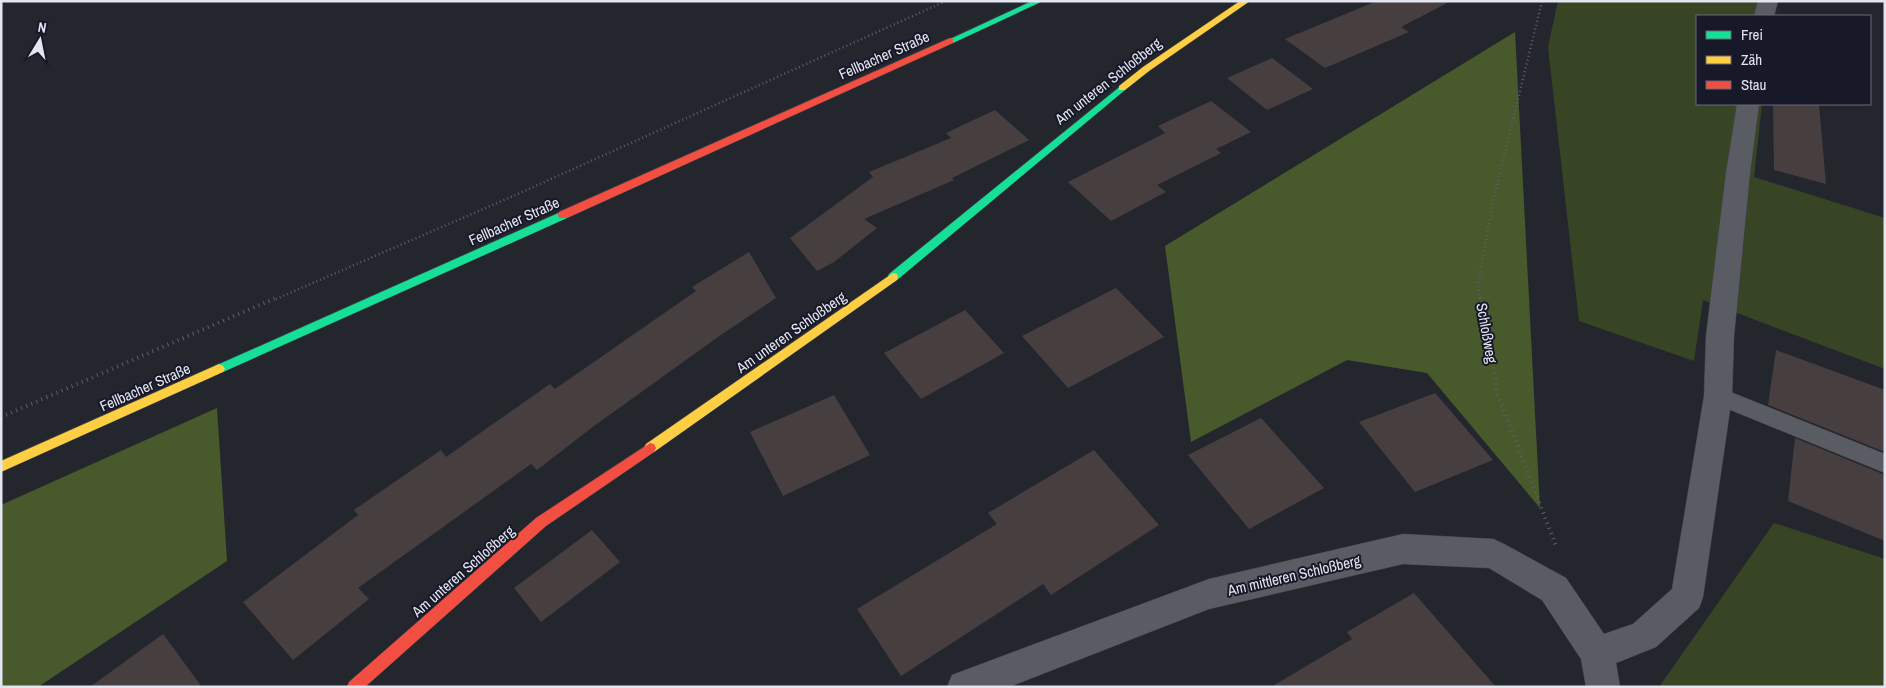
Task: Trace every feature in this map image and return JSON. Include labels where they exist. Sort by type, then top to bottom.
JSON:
[{"type":"street","name":"Fellbacher Straße","points":[[1,468],[1040,1]]},
{"type":"street","name":"Am unteren Schloßberg","points":[[354,687],[541,522],[714,405],[887,282],[1146,68],[1246,1]]},
{"type":"street","points":[[1764,15],[1768,1]]},
{"type":"street","points":[[1603,687],[1597,653],[1644,636],[1687,597],[1718,396],[1720,336],[1738,173],[1748,105]]},
{"type":"street","name":"Am mittleren Schloßberg","points":[[964,687],[1209,594],[1403,550],[1493,554],[1554,590],[1597,653]]},
{"type":"lane","points":[[1718,396],[1885,464]]},
{"type":"path","points":[[1,417],[511,197],[946,1]]},
{"type":"path","name":"Schloßweg","points":[[1542,1],[1494,197],[1478,285],[1498,395],[1558,551]]},
{"type":"green space","points":[[1558,1],[1775,1],[1773,15],[1696,15],[1696,105],[1762,105],[1754,177],[1885,218],[1885,369],[1703,300],[1694,361],[1579,321],[1548,47]]},
{"type":"green space","points":[[1515,32],[1540,508],[1427,373],[1347,360],[1191,442],[1165,246]]},
{"type":"green space","points":[[217,408],[227,561],[38,687],[1,687],[1,505]]},
{"type":"green space","points":[[1774,523],[1885,559],[1885,687],[1659,687]]},
{"type":"building","points":[[1377,1],[1451,1],[1401,27],[1409,32],[1325,68],[1285,39]]},
{"type":"building","points":[[1272,58],[1313,89],[1267,110],[1227,78]]},
{"type":"building","points":[[1211,101],[1251,132],[1216,149],[1221,153],[1157,185],[1166,192],[1111,221],[1068,182],[1165,133],[1158,126]]},
{"type":"building","points":[[1773,105],[1819,105],[1826,184],[1774,170]]},
{"type":"building","points":[[995,110],[1029,140],[952,178],[954,180],[864,219],[877,228],[834,262],[817,271],[790,238],[873,177],[869,172],[951,138],[946,133]]},
{"type":"building","points":[[749,252],[776,298],[594,426],[537,470],[531,464],[358,588],[369,599],[293,660],[243,602],[358,515],[354,510],[441,450],[446,457],[550,384],[555,389],[696,291],[692,287]]},
{"type":"building","points":[[1116,288],[1164,337],[1068,388],[1022,336]]},
{"type":"building","points":[[965,310],[1004,353],[921,399],[884,353]]},
{"type":"building","points":[[1776,350],[1885,390],[1885,452],[1768,405]]},
{"type":"building","points":[[1435,393],[1493,460],[1415,492],[1359,422]]},
{"type":"building","points":[[834,395],[870,455],[783,496],[750,432]]},
{"type":"building","points":[[1261,418],[1324,488],[1249,529],[1188,455]]},
{"type":"building","points":[[1795,438],[1885,475],[1885,541],[1788,501]]},
{"type":"building","points":[[1094,450],[1159,525],[1051,595],[1043,584],[901,676],[857,609],[997,524],[988,513]]},
{"type":"building","points":[[592,530],[620,562],[541,622],[514,588]]},
{"type":"building","points":[[1414,593],[1496,687],[1271,687],[1352,639],[1347,632]]},
{"type":"building","points":[[163,634],[202,687],[90,687]]},
{"type":"traffic: fast","points":[[950,41],[1039,1]]},
{"type":"traffic: fast","points":[[893,277],[1122,88]]},
{"type":"traffic: fast","points":[[219,369],[563,215]]},
{"type":"traffic: slow","points":[[1122,88],[1146,69],[1246,1]]},
{"type":"traffic: slow","points":[[650,448],[893,277]]},
{"type":"traffic: slow","points":[[1,467],[219,369]]},
{"type":"traffic: jam","points":[[563,215],[950,41]]},
{"type":"traffic: jam","points":[[354,687],[541,522],[650,448]]}]
